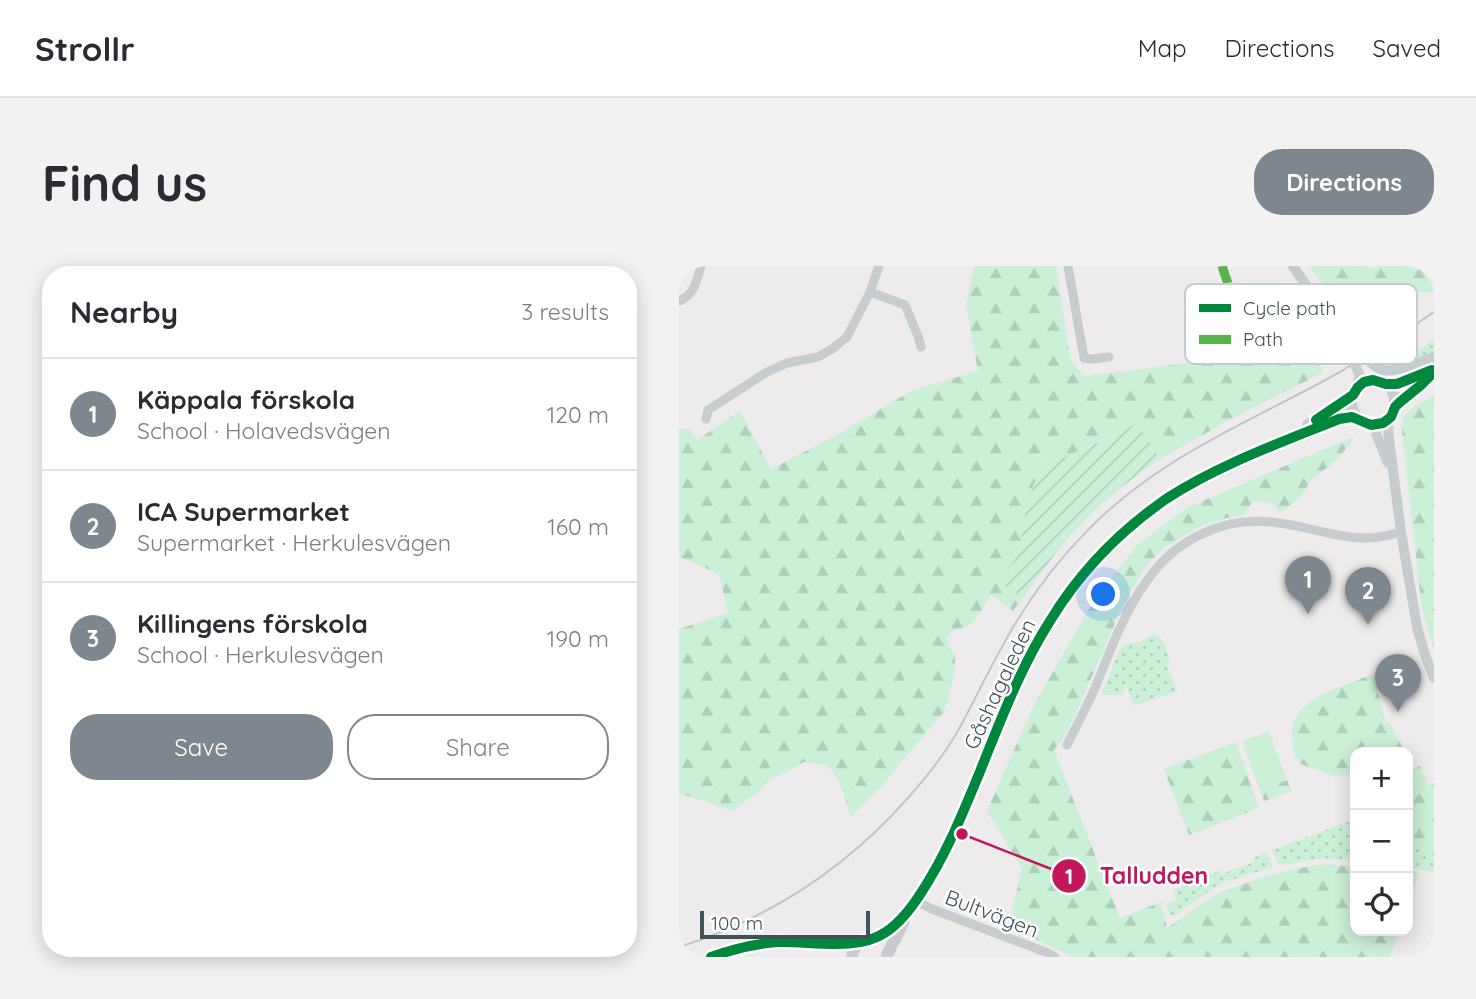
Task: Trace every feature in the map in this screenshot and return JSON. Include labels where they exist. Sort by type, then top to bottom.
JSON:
[{"type":"main road","name":"Gåshagaleden","points":[[1284,441],[1367,381],[1397,384],[1434,371]]},
{"type":"main road","name":"Gåshagaleden","points":[[887,956],[912,906],[936,871],[951,842],[1016,683],[1049,621],[1076,583],[1141,518],[1200,479],[1339,419],[1352,417],[1364,422],[1383,423],[1434,371]]},
{"type":"main road","points":[[1384,383],[1395,396],[1393,412]]},
{"type":"main road","points":[[1354,392],[1352,408],[1354,414],[1364,422]]},
{"type":"main road","name":"Gåshagaleden","points":[[864,940],[889,930],[912,906]]},
{"type":"main road","points":[[852,957],[854,949],[864,940]]},
{"type":"main road","points":[[711,957],[753,944],[841,943],[864,940],[881,943],[887,956]]},
{"type":"main road","points":[[801,942],[835,951],[846,957]]},
{"type":"street","points":[[679,300],[688,297],[697,283],[701,266]]},
{"type":"street","points":[[706,419],[708,410],[767,372],[787,363],[818,357],[847,337],[870,292],[879,266]]},
{"type":"street","points":[[1068,266],[1084,358],[1109,356]]},
{"type":"street","points":[[1222,266],[1228,284]]},
{"type":"street","points":[[1293,266],[1306,284]]},
{"type":"street","points":[[870,292],[905,305],[921,347]]},
{"type":"street","points":[[1417,363],[1434,357]]},
{"type":"street","points":[[1354,392],[1360,376],[1355,364]]},
{"type":"street","points":[[1373,364],[1384,383]]},
{"type":"street","points":[[1377,368],[1397,369],[1412,364]]},
{"type":"street","points":[[1393,412],[1388,427],[1401,532],[1417,628],[1434,678]]},
{"type":"street","points":[[1364,422],[1375,431],[1393,475]]},
{"type":"street","points":[[1067,745],[1138,594],[1153,571],[1181,546],[1211,529],[1247,521],[1285,524],[1365,538],[1401,532]]},
{"type":"street","name":"Bultvägen","points":[[912,906],[932,909],[1055,957]]},
{"type":"green space","points":[[974,266],[1056,266],[1070,358],[1083,376],[1185,363],[1319,364],[1324,372],[1160,459],[1137,423],[1063,458],[1046,459],[1025,515],[1023,550],[999,581],[1022,599],[1013,611],[991,595],[971,624],[951,632],[948,642],[955,654],[955,661],[944,712],[881,787],[850,817],[839,783],[827,765],[804,762],[771,778],[759,792],[732,811],[679,793],[679,629],[728,613],[719,574],[679,557],[679,429],[689,429],[697,440],[740,411],[771,469],[833,437],[913,390],[978,371],[966,305]]},
{"type":"green space","points":[[1309,266],[1367,266],[1371,269],[1375,266],[1434,266],[1434,292],[1417,292],[1417,284],[1322,283]]},
{"type":"green space","points":[[1434,340],[1434,352],[1417,358],[1417,351]]},
{"type":"green space","points":[[1434,395],[1434,649],[1422,611],[1402,424],[1409,411]]},
{"type":"green space","points":[[1137,423],[1160,459],[1116,492],[1086,520],[1062,546],[1022,599],[998,581],[1022,550],[1022,529],[1027,505],[1046,461],[1058,452],[1063,458]]},
{"type":"green space","points":[[1354,439],[1336,461],[1312,479],[1301,496],[1282,512],[1279,513],[1274,503],[1253,501],[1246,515],[1203,525],[1163,548],[1145,567],[1123,605],[1075,715],[1054,750],[1120,918],[1161,902],[1167,928],[1216,894],[1257,879],[1326,864],[1350,866],[1350,936],[1397,936],[1390,957],[1073,957],[1008,926],[1022,869],[987,811],[1032,709],[1089,609],[1136,546],[1186,508]]},
{"type":"green space","points":[[1155,634],[1161,638],[1166,649],[1170,660],[1167,665],[1177,691],[1134,706],[1125,683],[1124,695],[1102,695],[1124,644],[1139,642]]},
{"type":"green space","points":[[1371,675],[1376,677],[1380,682],[1377,689],[1386,724],[1390,723],[1402,747],[1350,747],[1350,773],[1337,777],[1300,764],[1295,755],[1292,729],[1297,716],[1306,706],[1330,691]]},
{"type":"green space","points":[[1269,731],[1287,780],[1260,790],[1242,741]]},
{"type":"green space","points":[[1236,742],[1259,808],[1189,835],[1164,769]]},
{"type":"green space","points":[[1420,766],[1427,785],[1434,783],[1434,857],[1413,844],[1413,767]]},
{"type":"green space","points":[[1287,780],[1292,791],[1264,801],[1260,790]]},
{"type":"green space","points":[[1350,821],[1350,861],[1323,858],[1282,865],[1278,864],[1272,850]]},
{"type":"green space","points":[[1413,844],[1434,857],[1434,872],[1413,868]]},
{"type":"green space","points":[[1267,852],[1273,867],[1221,883],[1175,915],[1170,915],[1166,904],[1177,900],[1173,890],[1221,870],[1222,874],[1254,862],[1253,858]]},
{"type":"green space","points":[[1413,872],[1419,873],[1413,891]]},
{"type":"tram line","points":[[1417,323],[1434,312]]},
{"type":"tram line","points":[[679,947],[743,922],[803,889],[858,848],[883,824],[920,784],[950,745],[1007,638],[1040,586],[1079,539],[1117,503],[1174,461],[1353,364]]},
{"type":"marked path","points":[[1222,266],[1228,284]]},
{"type":"cycle path","points":[[1316,420],[1353,395],[1364,382],[1373,380],[1397,384],[1432,370]]},
{"type":"cycle path","points":[[711,957],[744,947],[777,942],[861,942],[891,928],[918,898],[946,849],[1011,696],[1039,639],[1061,603],[1102,554],[1166,499],[1229,465],[1339,419],[1352,417],[1371,425],[1383,423],[1391,417],[1395,407],[1434,372]]},
{"type":"place","name":"Käppala förskola","points":[[1308,614]]},
{"type":"place","name":"ICA Supermarket","points":[[1368,625]]},
{"type":"place","name":"Killingens förskola","points":[[1398,712]]},
{"type":"place","name":"Talludden","points":[[962,834]]}]
